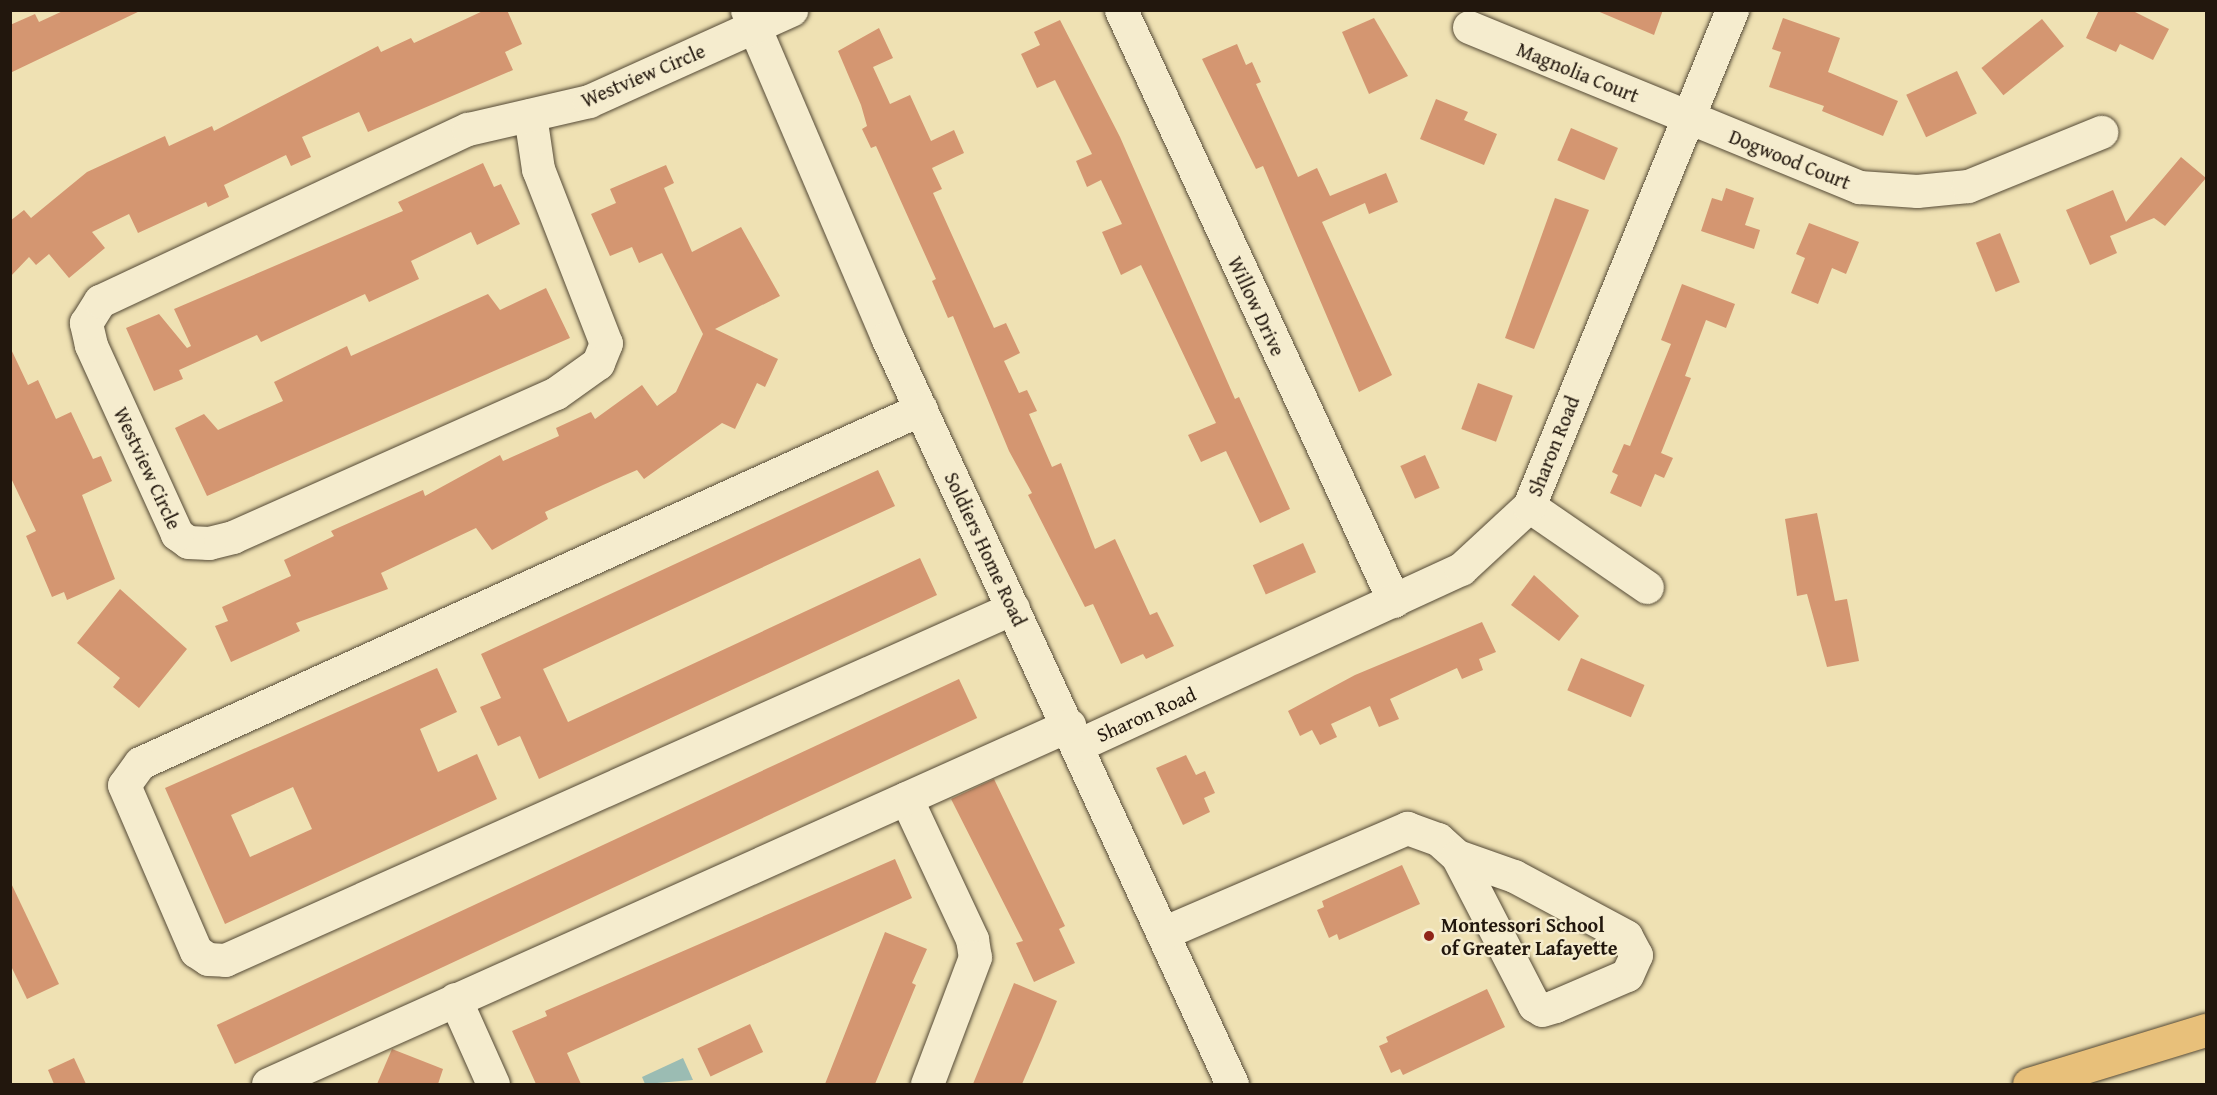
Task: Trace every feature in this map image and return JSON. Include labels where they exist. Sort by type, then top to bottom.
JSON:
[{"type":"highway","points":[[2029,1084],[2206,1030]]},
{"type":"street","name":"Westview Circle","points":[[530,116],[538,169],[606,343],[598,363],[556,393],[233,537],[209,543],[188,542],[177,534],[91,345],[89,312],[121,286],[468,129],[589,101],[750,19],[791,10]]},
{"type":"street","name":"Willow Drive","points":[[1121,10],[1394,601]]},
{"type":"street","name":"Sharon Road","points":[[268,1084],[906,798],[1073,735],[1394,601],[1461,569],[1529,506],[1732,10]]},
{"type":"street","name":"Soldiers Home Road","points":[[750,19],[921,409],[1232,1084]]},
{"type":"street","name":"Magnolia Court","points":[[1469,27],[1688,117]]},
{"type":"street","name":"Dogwood Court","points":[[1688,117],[1859,187],[1917,191],[1968,186],[2101,132]]},
{"type":"street","points":[[921,409],[140,763],[124,785],[196,951],[208,959],[225,960],[1013,608]]},
{"type":"street","points":[[1529,506],[1647,587]]},
{"type":"street","points":[[906,798],[972,939],[975,957],[927,1084]]},
{"type":"street","points":[[1163,933],[1393,831],[1420,830],[1456,856],[1514,876],[1626,936],[1636,955],[1628,975],[1555,1006],[1542,1010],[1534,1005],[1456,856]]},
{"type":"street","points":[[455,999],[493,1084]]},
{"type":"water","points":[[683,1058],[693,1080],[645,1084],[642,1077]]},
{"type":"building","points":[[65,10],[142,10],[10,73],[10,25],[35,14],[39,22]]},
{"type":"building","points":[[485,10],[507,10],[522,44],[505,52],[513,70],[368,132],[359,112],[302,137],[311,157],[291,166],[286,155],[224,185],[229,197],[208,207],[206,202],[138,233],[129,214],[92,232],[105,248],[69,278],[49,254],[36,265],[29,257],[10,277],[10,221],[24,210],[31,218],[87,172],[165,136],[169,146],[212,126],[214,131],[378,46],[381,52],[411,38],[414,43]]},
{"type":"building","points":[[1595,10],[1663,10],[1654,35]]},
{"type":"building","points":[[2099,10],[2131,10],[2169,29],[2153,60],[2120,44],[2116,52],[2086,38]]},
{"type":"building","points":[[1374,18],[1408,76],[1369,94],[1342,32]]},
{"type":"building","points":[[1783,18],[1840,38],[1828,72],[1898,101],[1883,136],[1822,111],[1824,106],[1769,87],[1781,52],[1772,49]]},
{"type":"building","points":[[2042,19],[2064,46],[2003,95],[1981,68]]},
{"type":"building","points":[[1060,20],[1120,137],[1235,399],[1239,397],[1290,509],[1260,523],[1226,451],[1201,462],[1188,435],[1216,423],[1141,265],[1121,275],[1102,232],[1122,224],[1101,180],[1087,187],[1076,161],[1092,154],[1055,80],[1037,88],[1021,54],[1040,45],[1034,32]]},
{"type":"building","points":[[879,28],[893,58],[873,67],[890,104],[910,95],[931,141],[954,130],[964,153],[932,168],[942,189],[933,193],[994,328],[1006,323],[1020,353],[1004,361],[1019,393],[1027,390],[1037,411],[1029,414],[1052,467],[1061,463],[1095,549],[1115,539],[1150,615],[1157,612],[1174,646],[1146,659],[1143,654],[1121,664],[1093,604],[1085,607],[1028,495],[1032,493],[1009,451],[953,316],[948,318],[932,281],[936,279],[876,146],[871,148],[862,129],[867,126],[861,105],[838,51]]},
{"type":"building","points":[[1237,44],[1246,65],[1252,62],[1261,82],[1256,84],[1298,177],[1317,168],[1330,196],[1386,173],[1398,202],[1369,214],[1365,203],[1322,222],[1392,375],[1359,392],[1263,166],[1256,169],[1202,59]]},
{"type":"building","points":[[1957,71],[1977,114],[1926,137],[1906,95]]},
{"type":"building","points":[[1436,99],[1468,112],[1464,120],[1497,134],[1484,165],[1420,139]]},
{"type":"building","points":[[1571,128],[1618,148],[1604,180],[1557,160]]},
{"type":"building","points":[[2181,157],[2206,178],[2165,226],[2154,218],[2110,236],[2117,253],[2090,265],[2066,210],[2113,190],[2126,222]]},
{"type":"building","points":[[483,163],[494,187],[501,184],[520,224],[477,245],[471,232],[411,261],[419,279],[369,302],[365,294],[261,342],[257,335],[179,370],[183,379],[154,391],[126,328],[159,314],[187,348],[191,346],[174,309],[403,211],[398,202]]},
{"type":"building","points":[[666,165],[674,183],[664,188],[692,252],[741,227],[780,296],[715,329],[778,359],[765,387],[757,383],[735,429],[722,423],[644,479],[637,470],[545,512],[548,519],[492,550],[476,528],[381,573],[388,589],[296,623],[300,631],[231,662],[215,626],[228,621],[222,607],[291,576],[284,560],[334,536],[331,531],[423,490],[425,496],[500,455],[503,461],[559,436],[556,428],[591,412],[595,419],[642,385],[657,406],[676,392],[703,334],[662,253],[639,263],[632,247],[610,256],[591,214],[616,203],[610,189]]},
{"type":"building","points":[[1726,188],[1754,198],[1745,225],[1760,230],[1754,249],[1701,231],[1712,198],[1722,201]]},
{"type":"building","points":[[1555,198],[1589,210],[1534,349],[1505,338]]},
{"type":"building","points":[[1809,223],[1859,242],[1846,274],[1832,268],[1818,304],[1791,293],[1805,258],[1796,254]]},
{"type":"building","points":[[2000,233],[2020,282],[1996,292],[1976,243]]},
{"type":"building","points":[[1682,284],[1735,304],[1726,328],[1706,320],[1685,376],[1691,378],[1661,453],[1673,458],[1664,478],[1655,474],[1641,507],[1610,493],[1618,475],[1612,472],[1624,444],[1630,446],[1671,344],[1661,340]]},
{"type":"building","points":[[546,288],[570,338],[207,496],[175,428],[204,414],[218,430],[283,401],[274,382],[347,346],[351,356],[488,294],[500,310]]},
{"type":"building","points":[[10,347],[28,385],[38,380],[56,419],[71,412],[93,459],[101,456],[112,481],[82,495],[115,579],[67,600],[64,592],[52,597],[26,536],[36,531],[10,476]]},
{"type":"building","points":[[1478,383],[1513,396],[1496,442],[1461,429]]},
{"type":"building","points":[[1425,455],[1440,488],[1415,499],[1400,466]]},
{"type":"building","points":[[878,470],[895,506],[543,669],[568,722],[920,558],[937,595],[539,779],[520,736],[498,746],[480,707],[501,698],[481,654]]},
{"type":"building","points":[[1817,513],[1835,601],[1847,599],[1859,661],[1827,667],[1807,594],[1797,596],[1785,519]]},
{"type":"building","points":[[1303,543],[1316,572],[1266,595],[1253,565]]},
{"type":"building","points":[[1534,575],[1579,616],[1559,641],[1511,605]]},
{"type":"building","points":[[120,589],[187,649],[139,708],[113,687],[120,678],[77,643]]},
{"type":"building","points":[[1482,622],[1496,652],[1479,659],[1483,670],[1462,679],[1457,668],[1390,699],[1399,719],[1379,727],[1370,706],[1331,724],[1337,737],[1320,745],[1312,730],[1300,736],[1288,711],[1355,675]]},
{"type":"building","points":[[1581,658],[1645,685],[1631,717],[1567,690]]},
{"type":"building","points":[[437,668],[457,712],[420,729],[438,772],[477,754],[497,799],[225,924],[165,788]],"holes":[[[293,787],[312,829],[250,857],[231,815]]]},
{"type":"building","points":[[959,679],[977,718],[235,1064],[217,1025]]},
{"type":"building","points":[[1186,755],[1196,775],[1205,771],[1215,793],[1204,798],[1210,812],[1183,825],[1156,768]]},
{"type":"building","points":[[994,779],[1065,926],[1059,929],[1075,963],[1034,982],[1016,943],[1023,941],[951,799]]},
{"type":"building","points":[[895,859],[912,898],[567,1053],[581,1084],[536,1084],[512,1031],[547,1016],[545,1011]]},
{"type":"building","points":[[1402,865],[1420,904],[1339,940],[1337,934],[1329,938],[1317,910],[1324,907],[1322,901]]},
{"type":"building","points":[[10,881],[59,984],[27,999],[10,964]]},
{"type":"building","points":[[885,932],[927,949],[912,983],[916,985],[875,1084],[825,1084]]},
{"type":"building","points":[[1014,983],[1057,1001],[1022,1084],[973,1084]]},
{"type":"building","points":[[1487,989],[1505,1027],[1403,1075],[1400,1069],[1391,1073],[1379,1046],[1388,1042],[1386,1037]]},
{"type":"building","points":[[750,1024],[763,1052],[711,1077],[697,1049]]},
{"type":"building","points":[[392,1049],[443,1069],[438,1084],[377,1084]]},
{"type":"building","points":[[74,1058],[86,1084],[54,1084],[48,1070]]},
{"type":"place","name":"Montessori School of Greater Lafayette","points":[[1429,936]]}]
